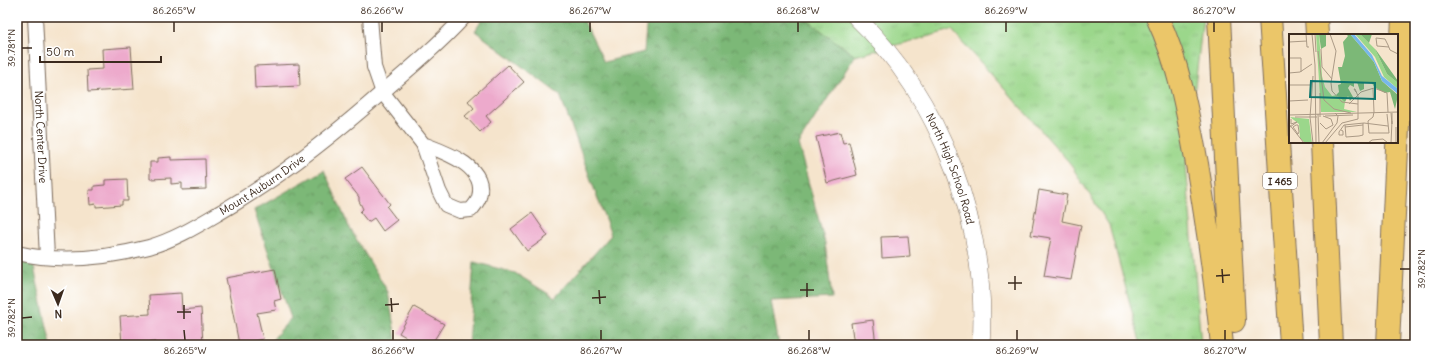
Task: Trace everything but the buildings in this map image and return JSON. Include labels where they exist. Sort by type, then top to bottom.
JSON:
[{"type":"highway","points":[[1157,17],[1174,63],[1184,98],[1206,219],[1218,302],[1222,345]]},
{"type":"highway","points":[[1219,17],[1235,345]]},
{"type":"highway","name":"I 465","points":[[1270,17],[1290,345]]},
{"type":"highway","points":[[1316,17],[1317,34]]},
{"type":"highway","points":[[1398,126],[1403,17]]},
{"type":"highway","points":[[1322,143],[1331,345]]},
{"type":"highway","points":[[1388,345],[1397,143]]},
{"type":"street","name":"North Center Drive","points":[[35,17],[47,257]]},
{"type":"street","points":[[370,17],[374,67],[383,93],[423,144],[439,191],[446,205],[460,211],[471,210],[479,198],[480,186],[473,170],[464,162],[423,144]]},
{"type":"street","name":"Mount Auburn Drive","points":[[17,253],[66,258],[111,255],[149,247],[185,233],[236,203],[310,153],[383,93],[436,46],[464,17]]},
{"type":"street","name":"North High School Road","points":[[856,17],[882,45],[914,89],[936,127],[954,170],[962,194],[975,246],[981,290],[981,345]]},
{"type":"green space","points":[[484,17],[582,17],[604,62],[644,52],[647,17],[803,17],[855,56],[798,144],[825,243],[832,298],[771,301],[779,345],[468,345],[474,262],[515,273],[555,298],[611,235],[560,95],[475,31]]},
{"type":"green space","points":[[803,17],[1203,17],[1186,165],[1201,345],[1141,345],[1109,225],[1069,162],[952,30],[855,56]]},
{"type":"green space","points":[[324,170],[349,227],[388,292],[397,345],[268,345],[291,318],[254,210]]},
{"type":"green space","points":[[17,259],[33,263],[51,345],[17,345]]}]
